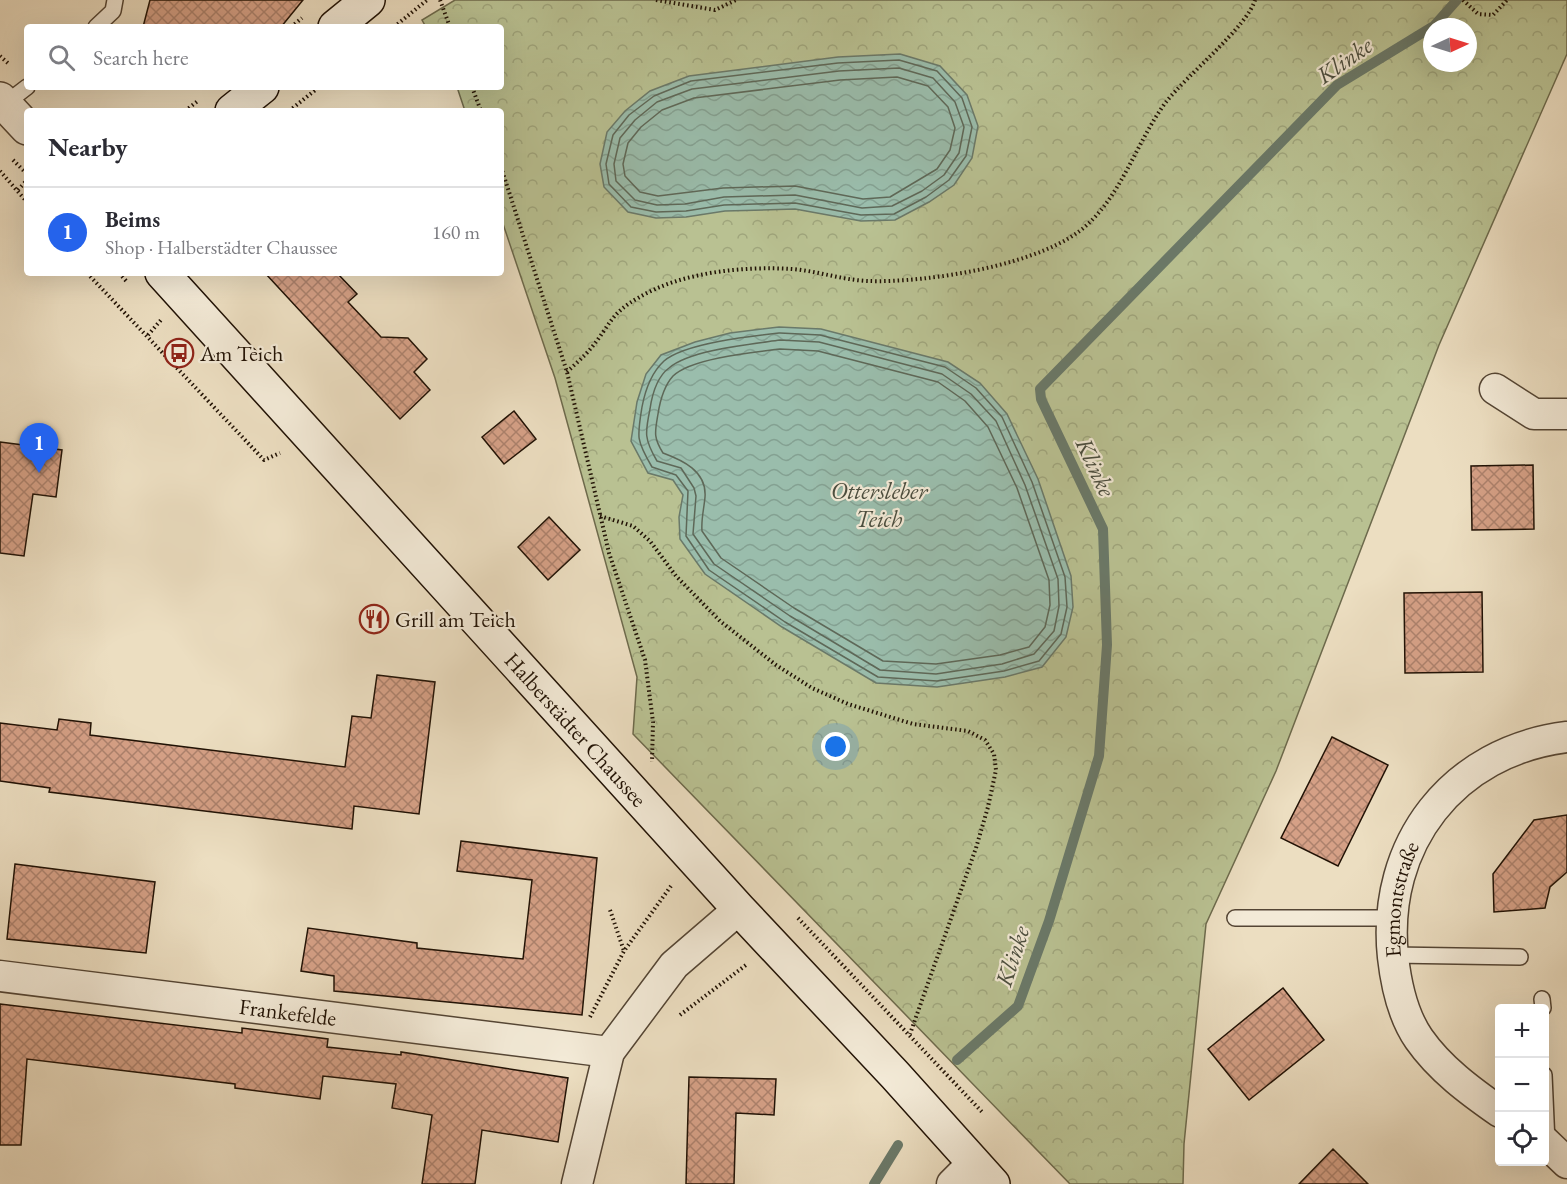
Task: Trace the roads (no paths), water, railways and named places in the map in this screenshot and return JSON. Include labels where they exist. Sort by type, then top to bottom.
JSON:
[{"type":"main road","points":[[236,108],[258,90]]},
{"type":"main road","name":"Halberstädter Chaussee","points":[[165,276],[739,909],[903,1084],[948,1135],[973,1177]]},
{"type":"street","points":[[1495,389],[1534,414],[1567,414]]},
{"type":"street","name":"Egmontstraße","points":[[1495,1108],[1466,1088],[1418,1038],[1396,982],[1392,918],[1398,874],[1411,842],[1433,809],[1457,783],[1483,765],[1507,753],[1567,737]]},
{"type":"street","points":[[577,1184],[609,1052],[674,965],[739,909]]},
{"type":"street","name":"Frankefelde","points":[[0,976],[609,1052]]},
{"type":"lane","points":[[99,24],[113,11],[115,0]]},
{"type":"lane","points":[[1235,918],[1392,918]]},
{"type":"lane","points":[[1393,955],[1520,957]]},
{"type":"lane","points":[[1549,1112],[1553,1149]]},
{"type":"water","points":[[900,54],[940,66],[967,95],[978,126],[972,158],[954,185],[929,202],[895,220],[861,221],[795,209],[725,211],[686,217],[656,218],[628,212],[604,187],[600,164],[607,132],[625,111],[650,91],[689,76],[838,57]]},
{"type":"water","name":"Ottersleber Teich","points":[[779,327],[821,329],[948,362],[980,383],[1007,414],[1038,479],[1071,576],[1073,607],[1066,637],[1042,667],[1005,677],[937,687],[876,683],[782,627],[705,574],[680,539],[679,517],[683,495],[673,480],[648,473],[631,441],[637,402],[646,374],[661,355],[695,342],[730,333]]},
{"type":"waterway","name":"Klinke","points":[[1441,18],[1457,0]]},
{"type":"waterway","name":"Klinke","points":[[957,1060],[1018,1006],[1049,921],[1099,756],[1107,645],[1103,529],[1041,399],[1040,389],[1337,85],[1423,32]]},
{"type":"waterway","name":"Klinke","points":[[874,1184],[898,1145]]},
{"type":"place","name":"Am Teich","points":[[179,353]]},
{"type":"place","name":"Beims","points":[[39,473]]},
{"type":"place","name":"Grill am Teich","points":[[374,619]]}]
